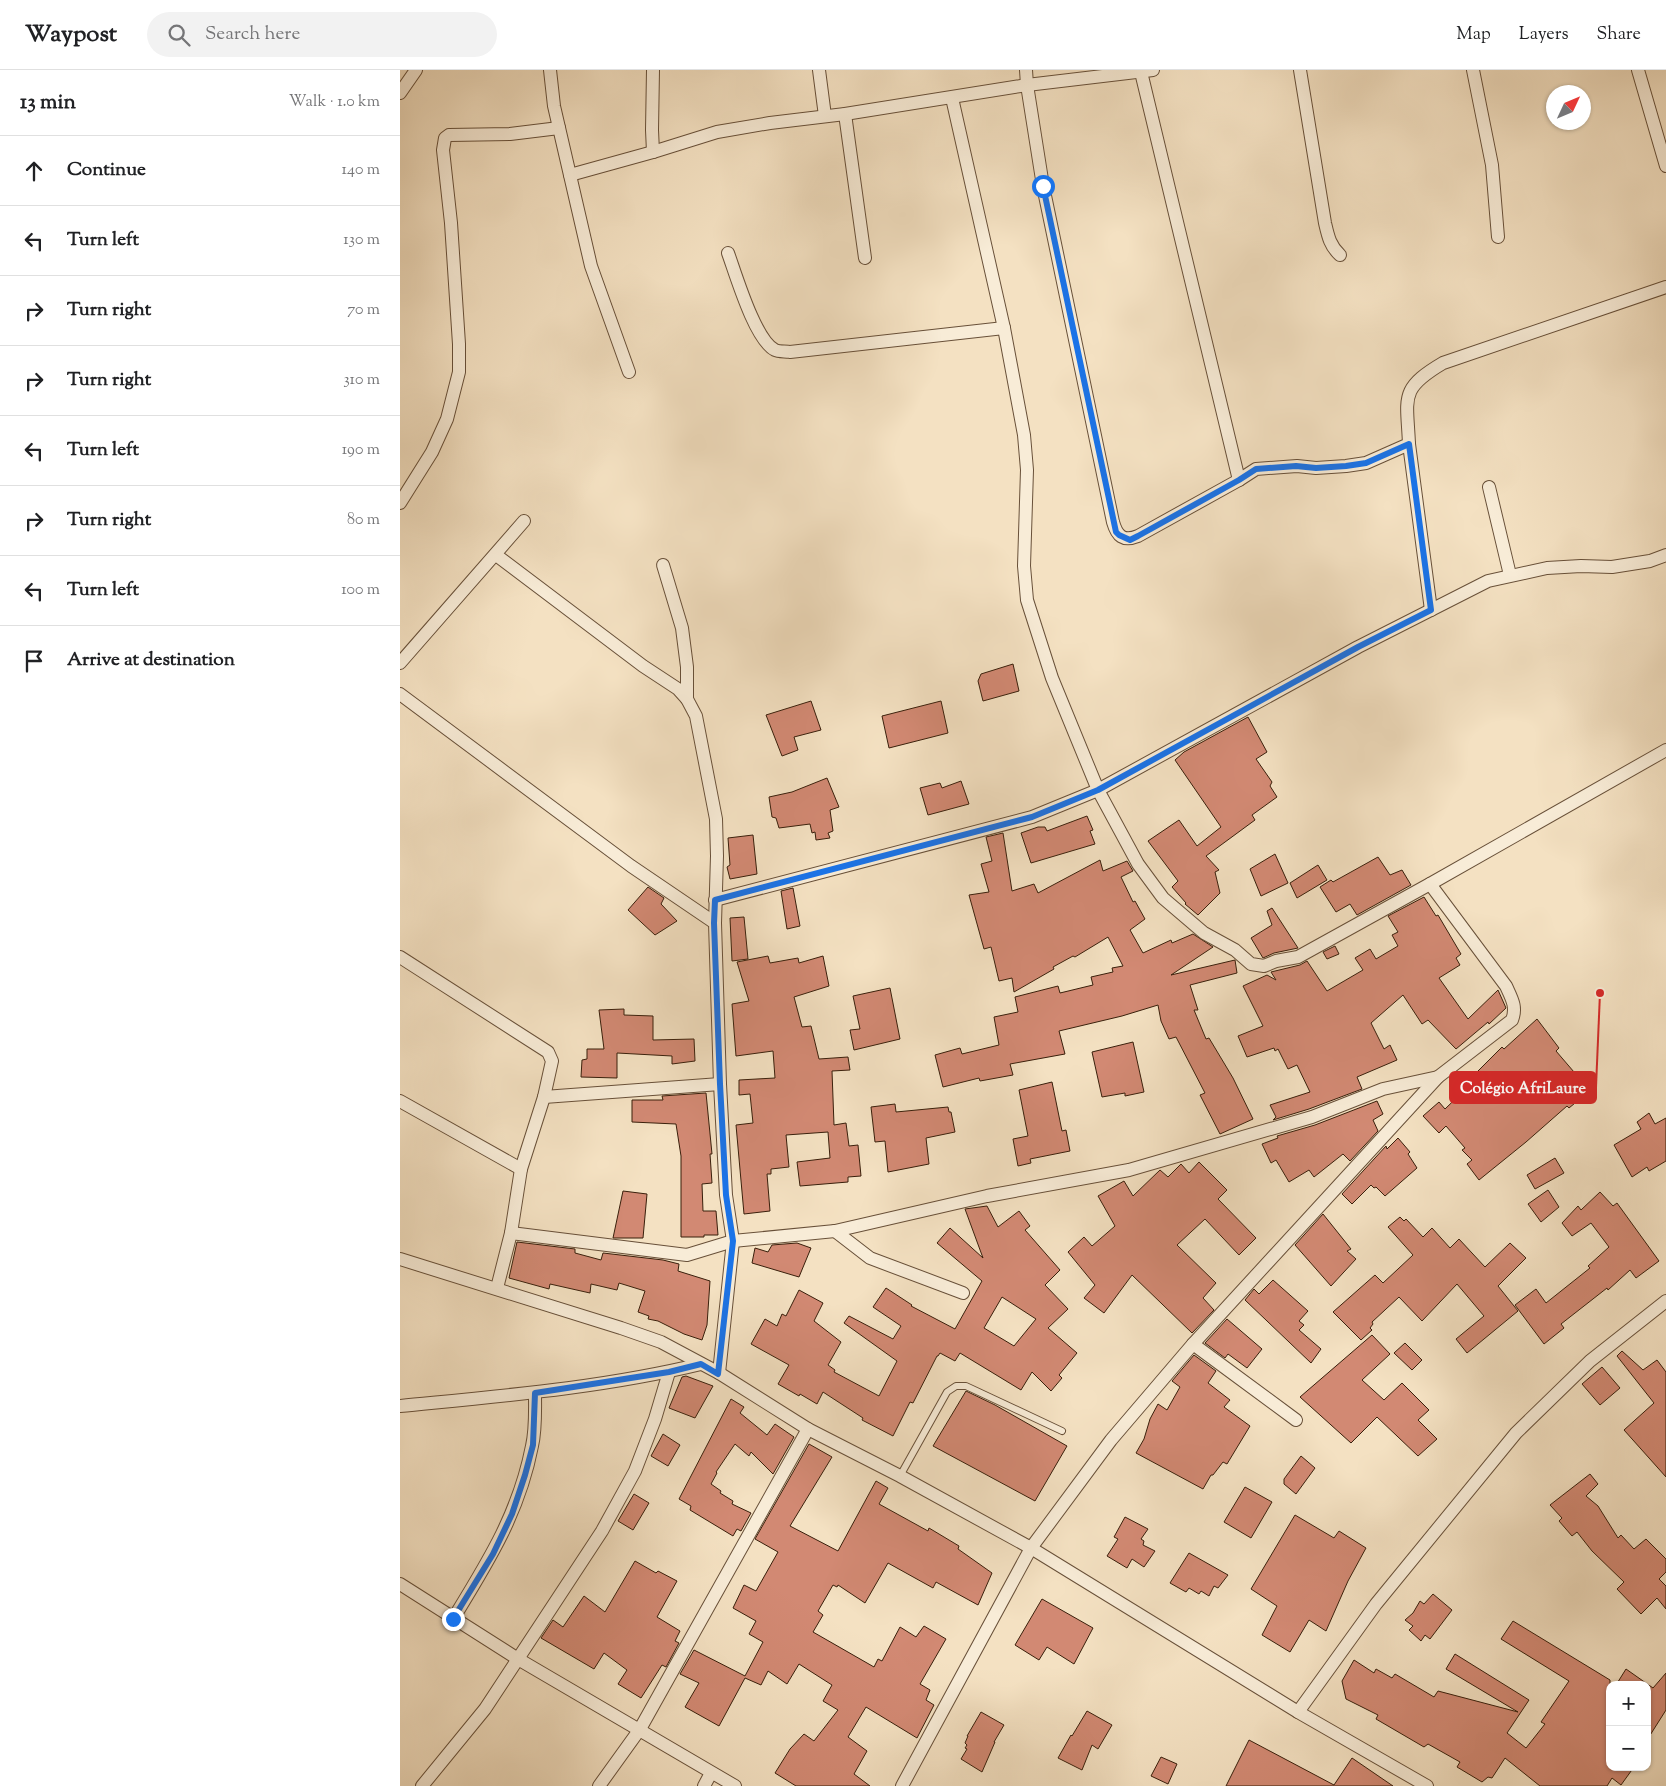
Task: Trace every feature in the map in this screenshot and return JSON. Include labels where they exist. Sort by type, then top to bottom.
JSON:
[{"type":"street","points":[[400,93],[416,70]]},
{"type":"street","points":[[550,70],[554,106],[591,266],[628,372]]},
{"type":"street","points":[[653,70],[653,152]]},
{"type":"street","points":[[819,70],[826,116]]},
{"type":"street","points":[[1026,70],[1043,186],[1116,532],[1119,535],[1130,540],[1256,469],[1296,466],[1316,468],[1366,463],[1409,444]]},
{"type":"street","points":[[1300,70],[1324,223],[1334,250],[1340,255]]},
{"type":"street","points":[[1473,70],[1492,165],[1498,237]]},
{"type":"street","points":[[1638,70],[1666,166]]},
{"type":"street","points":[[570,175],[717,132],[952,98],[1027,85],[1147,71],[1239,480]]},
{"type":"street","points":[[952,98],[1004,328],[1024,435],[1026,470],[1024,566],[1027,600],[1052,678],[1098,790],[1138,864],[1163,898],[1204,934],[1235,950],[1251,964],[1264,966],[1276,961],[1298,957],[1666,750]]},
{"type":"street","points":[[845,114],[865,258]]},
{"type":"street","points":[[400,503],[432,452],[447,419],[459,372],[459,344],[451,223],[443,150],[445,138],[449,135],[510,134],[559,128]]},
{"type":"street","points":[[728,253],[758,329],[765,342],[776,351],[790,352],[1004,328]]},
{"type":"street","points":[[1431,610],[1409,444],[1408,393],[1414,384],[1425,374],[1443,364],[1666,287]]},
{"type":"street","points":[[1489,487],[1510,575]]},
{"type":"street","points":[[400,663],[524,521]]},
{"type":"street","points":[[496,555],[643,666],[678,689],[687,699],[696,716],[716,819],[717,856],[714,923],[720,1084],[726,1195],[733,1241],[718,1374]]},
{"type":"street","points":[[715,900],[1032,817],[1098,790],[1358,647],[1488,581],[1547,568],[1612,567],[1650,561],[1666,555]]},
{"type":"street","points":[[663,565],[682,628],[687,667],[687,699]]},
{"type":"street","points":[[400,694],[631,866],[714,923]]},
{"type":"street","points":[[902,1786],[1031,1548],[1111,1440],[1193,1344],[1438,1077],[1512,1020],[1515,1011],[1513,1001],[1506,986],[1430,884]]},
{"type":"street","points":[[400,957],[548,1052],[552,1061],[544,1096],[521,1169],[511,1232],[497,1288]]},
{"type":"street","points":[[511,1232],[687,1255],[733,1241],[835,1231],[987,1196],[1130,1170],[1312,1117],[1383,1089],[1438,1077]]},
{"type":"street","points":[[544,1096],[720,1084]]},
{"type":"street","points":[[400,1100],[521,1169]]},
{"type":"street","points":[[835,1231],[870,1258],[963,1293]]},
{"type":"street","points":[[400,1259],[497,1288],[653,1339],[701,1364],[808,1429],[900,1476],[1031,1548],[1298,1712],[1427,1786]]},
{"type":"street","points":[[1298,1712],[1376,1604],[1516,1433],[1590,1361],[1666,1301]]},
{"type":"street","points":[[1193,1344],[1296,1420]]},
{"type":"street","points":[[400,1406],[535,1393],[669,1372],[701,1364]]},
{"type":"street","points":[[422,1786],[485,1709],[602,1531],[635,1471],[655,1419],[669,1372]]},
{"type":"street","points":[[453,1619],[493,1554],[512,1514],[533,1445],[535,1393]]},
{"type":"street","points":[[599,1786],[640,1729],[808,1429]]},
{"type":"street","points":[[400,1584],[518,1659],[735,1786]]},
{"type":"street","points":[[704,1786],[711,1773]]},
{"type":"lane","points":[[900,1476],[947,1392],[956,1386],[966,1386],[1062,1431]]},
{"type":"building","points":[[1013,664],[1019,691],[983,701],[978,681],[981,674]]},
{"type":"building","points":[[811,701],[821,730],[794,737],[798,750],[782,756],[766,715]]},
{"type":"building","points":[[941,701],[948,733],[889,748],[882,716]]},
{"type":"building","points":[[1248,717],[1267,752],[1256,759],[1272,782],[1270,786],[1277,797],[1252,815],[1255,820],[1206,856],[1219,870],[1215,872],[1220,893],[1198,915],[1185,904],[1172,887],[1178,881],[1148,841],[1179,820],[1197,846],[1221,827],[1175,760],[1184,752]]},
{"type":"building","points":[[827,778],[839,807],[830,810],[833,831],[828,833],[830,838],[816,840],[815,832],[812,833],[810,824],[779,828],[776,818],[772,817],[769,797],[792,792]]},
{"type":"building","points":[[961,781],[969,804],[928,815],[920,788],[940,783],[942,788]]},
{"type":"building","points":[[1087,816],[1093,830],[1090,831],[1095,844],[1031,863],[1021,833],[1038,827],[1045,827],[1047,831]]},
{"type":"building","points":[[1003,833],[1012,891],[1034,884],[1038,893],[1100,860],[1103,871],[1127,861],[1133,871],[1121,877],[1133,902],[1135,901],[1145,919],[1130,930],[1143,953],[1171,940],[1172,943],[1193,934],[1213,947],[1171,975],[1235,960],[1237,973],[1190,985],[1198,1010],[1194,1010],[1206,1039],[1209,1038],[1233,1078],[1253,1119],[1220,1134],[1200,1095],[1205,1093],[1176,1037],[1169,1039],[1161,1021],[1158,1005],[1059,1031],[1065,1054],[1010,1064],[1013,1075],[980,1081],[979,1078],[943,1087],[935,1055],[960,1048],[962,1054],[999,1045],[994,1017],[1018,1012],[1015,997],[1058,986],[1060,993],[1093,985],[1091,977],[1113,972],[1112,968],[1123,966],[1108,937],[1075,957],[1073,956],[1053,967],[1054,969],[1014,992],[1012,978],[999,981],[991,947],[984,949],[969,895],[989,892],[981,864],[992,861],[986,837]]},
{"type":"building","points":[[753,835],[757,874],[730,879],[727,867],[730,865],[728,838]]},
{"type":"building","points":[[1275,854],[1288,883],[1261,896],[1250,869]]},
{"type":"building","points":[[1378,857],[1390,875],[1402,870],[1411,885],[1357,915],[1350,904],[1336,912],[1320,887],[1331,880],[1333,882]]},
{"type":"building","points":[[1318,865],[1327,880],[1297,898],[1290,883]]},
{"type":"building","points":[[648,887],[664,898],[661,904],[677,921],[655,935],[628,910]]},
{"type":"building","points":[[793,888],[800,926],[787,929],[781,891]]},
{"type":"building","points":[[1424,897],[1436,916],[1438,915],[1461,954],[1456,958],[1460,965],[1439,978],[1468,1019],[1498,990],[1506,1008],[1489,1024],[1488,1022],[1456,1049],[1428,1020],[1422,1024],[1403,995],[1371,1023],[1384,1049],[1390,1045],[1397,1060],[1357,1077],[1362,1089],[1273,1120],[1276,1117],[1270,1105],[1310,1092],[1297,1065],[1288,1069],[1278,1049],[1275,1051],[1274,1048],[1247,1057],[1238,1036],[1263,1026],[1243,986],[1267,975],[1276,980],[1271,972],[1300,965],[1307,961],[1327,991],[1363,970],[1355,958],[1370,949],[1376,959],[1398,946],[1392,935],[1398,932],[1388,916]]},
{"type":"building","points":[[1272,908],[1298,948],[1274,953],[1263,958],[1251,938],[1272,925],[1267,911]]},
{"type":"building","points":[[744,917],[748,959],[732,961],[730,918]]},
{"type":"building","points":[[1335,946],[1339,954],[1327,959],[1323,952]]},
{"type":"building","points":[[768,956],[770,963],[798,958],[799,963],[823,956],[829,986],[794,997],[802,1027],[811,1026],[819,1059],[848,1057],[850,1070],[832,1071],[834,1125],[846,1123],[849,1146],[858,1145],[861,1176],[848,1177],[848,1182],[800,1186],[797,1162],[830,1158],[828,1132],[786,1135],[789,1167],[771,1169],[771,1174],[767,1174],[770,1211],[744,1214],[736,1125],[753,1123],[750,1094],[739,1095],[739,1080],[775,1078],[773,1051],[736,1056],[732,1004],[749,1001],[737,962]]},
{"type":"building","points":[[890,988],[900,1039],[854,1050],[850,1030],[860,1029],[853,996]]},
{"type":"building","points":[[624,1009],[624,1015],[653,1016],[653,1040],[694,1039],[695,1061],[672,1064],[672,1056],[617,1053],[617,1078],[581,1077],[582,1060],[587,1059],[587,1049],[604,1049],[599,1010]]},
{"type":"building","points":[[1537,1019],[1559,1048],[1556,1051],[1574,1072],[1570,1076],[1586,1094],[1569,1108],[1567,1106],[1479,1180],[1467,1164],[1472,1160],[1462,1150],[1465,1148],[1446,1126],[1439,1133],[1423,1116],[1439,1102],[1445,1109],[1476,1079],[1473,1076],[1502,1047],[1504,1049]]},
{"type":"building","points":[[1133,1042],[1144,1092],[1125,1096],[1125,1093],[1102,1097],[1092,1052]]},
{"type":"building","points":[[1052,1082],[1062,1131],[1066,1130],[1070,1151],[1030,1159],[1031,1163],[1018,1166],[1013,1139],[1028,1136],[1019,1090]]},
{"type":"building","points":[[706,1093],[712,1154],[710,1154],[712,1183],[702,1184],[703,1211],[716,1211],[718,1235],[681,1237],[681,1156],[676,1124],[632,1122],[632,1100],[663,1100],[662,1096]]},
{"type":"building","points":[[1377,1101],[1383,1114],[1373,1120],[1378,1131],[1350,1161],[1343,1154],[1314,1177],[1309,1170],[1289,1182],[1276,1160],[1271,1163],[1262,1144],[1278,1138],[1277,1136],[1315,1125]]},
{"type":"building","points":[[895,1104],[896,1112],[948,1107],[949,1112],[951,1112],[955,1132],[926,1138],[929,1164],[888,1172],[885,1141],[875,1142],[871,1107]]},
{"type":"building","points":[[1649,1113],[1655,1124],[1666,1118],[1666,1161],[1649,1171],[1647,1167],[1632,1177],[1614,1145],[1641,1129],[1637,1122]]},
{"type":"building","points":[[1398,1138],[1410,1152],[1408,1154],[1417,1168],[1385,1196],[1376,1187],[1374,1188],[1371,1185],[1352,1204],[1342,1194],[1386,1146],[1387,1149]]},
{"type":"building","points":[[1555,1158],[1564,1173],[1535,1189],[1527,1175]]},
{"type":"building","points":[[1199,1162],[1227,1190],[1218,1199],[1256,1238],[1239,1255],[1205,1219],[1177,1245],[1216,1283],[1203,1298],[1214,1310],[1192,1333],[1132,1275],[1104,1313],[1084,1298],[1095,1285],[1068,1252],[1084,1237],[1092,1246],[1115,1226],[1098,1196],[1124,1181],[1133,1196],[1160,1170],[1168,1177],[1181,1164],[1189,1173]]},
{"type":"building","points":[[1548,1190],[1559,1207],[1541,1222],[1528,1204]]},
{"type":"building","points":[[623,1191],[647,1194],[643,1238],[613,1238]]},
{"type":"building","points":[[1600,1192],[1613,1206],[1617,1203],[1659,1261],[1636,1278],[1630,1270],[1608,1290],[1607,1288],[1561,1324],[1564,1328],[1544,1344],[1515,1305],[1536,1289],[1546,1303],[1590,1268],[1588,1266],[1609,1247],[1591,1223],[1572,1236],[1562,1223],[1578,1206],[1581,1210]]},
{"type":"building","points":[[987,1206],[998,1227],[1019,1211],[1030,1226],[1025,1230],[1060,1270],[1045,1285],[1068,1309],[1048,1328],[1077,1353],[1059,1375],[1062,1378],[1051,1391],[1032,1372],[1021,1390],[960,1353],[955,1361],[940,1353],[913,1403],[910,1402],[893,1436],[862,1420],[863,1418],[823,1392],[817,1404],[778,1384],[789,1365],[751,1344],[765,1319],[777,1326],[782,1314],[786,1316],[799,1290],[823,1303],[814,1321],[841,1342],[828,1365],[835,1370],[834,1372],[879,1396],[897,1361],[844,1323],[849,1316],[893,1339],[901,1326],[873,1307],[886,1288],[911,1306],[955,1329],[982,1281],[937,1243],[950,1228],[983,1258],[965,1209]],"holes":[[[1002,1297],[1036,1319],[1014,1346],[984,1328]]]},
{"type":"building","points":[[1323,1214],[1351,1249],[1347,1251],[1356,1259],[1331,1286],[1295,1245]]},
{"type":"building","points":[[1400,1217],[1404,1221],[1406,1219],[1423,1237],[1432,1228],[1450,1248],[1459,1239],[1485,1267],[1510,1243],[1526,1258],[1498,1286],[1518,1311],[1467,1353],[1456,1339],[1484,1316],[1457,1284],[1422,1321],[1399,1297],[1372,1322],[1373,1324],[1370,1328],[1372,1330],[1361,1340],[1333,1312],[1375,1275],[1383,1283],[1413,1255],[1388,1227]]},
{"type":"building","points":[[517,1242],[575,1249],[575,1253],[601,1260],[603,1253],[663,1260],[679,1264],[678,1271],[710,1281],[707,1325],[702,1340],[684,1334],[658,1321],[648,1319],[649,1316],[638,1312],[645,1291],[619,1283],[617,1290],[591,1284],[590,1293],[550,1284],[549,1289],[509,1278]]},
{"type":"building","points":[[797,1243],[811,1248],[799,1277],[752,1263],[755,1248],[768,1252],[772,1245]]},
{"type":"building","points":[[1273,1280],[1308,1311],[1299,1321],[1304,1325],[1299,1330],[1321,1349],[1311,1363],[1245,1300],[1254,1289],[1259,1294]]},
{"type":"building","points":[[1227,1319],[1262,1349],[1247,1368],[1228,1354],[1225,1358],[1205,1343]]},
{"type":"building","points":[[1372,1335],[1390,1354],[1362,1380],[1384,1400],[1402,1383],[1429,1410],[1418,1420],[1437,1439],[1418,1456],[1377,1417],[1351,1443],[1300,1397]]},
{"type":"building","points":[[1405,1343],[1422,1360],[1412,1370],[1394,1353]]},
{"type":"building","points":[[1622,1351],[1643,1370],[1657,1360],[1666,1372],[1666,1477],[1624,1430],[1654,1403],[1617,1356]]},
{"type":"building","points":[[1194,1355],[1216,1371],[1208,1383],[1230,1400],[1224,1407],[1250,1426],[1227,1464],[1223,1462],[1211,1475],[1203,1489],[1136,1453],[1144,1439],[1150,1419],[1158,1404],[1167,1410],[1180,1387],[1172,1381]]},
{"type":"building","points":[[1602,1367],[1620,1388],[1600,1405],[1582,1384]]},
{"type":"building","points":[[686,1376],[713,1386],[695,1418],[669,1408],[682,1377]]},
{"type":"building","points":[[966,1391],[995,1405],[1067,1446],[1035,1501],[933,1446]]},
{"type":"building","points":[[731,1399],[744,1407],[740,1413],[767,1435],[775,1424],[794,1437],[773,1474],[751,1452],[749,1456],[735,1444],[716,1472],[711,1484],[721,1491],[720,1493],[733,1501],[732,1504],[751,1513],[741,1531],[737,1529],[733,1536],[690,1510],[691,1506],[679,1499]]},
{"type":"building","points":[[663,1434],[680,1445],[668,1466],[651,1456]]},
{"type":"building","points":[[809,1444],[832,1457],[790,1526],[838,1551],[876,1481],[888,1488],[879,1504],[928,1531],[929,1528],[959,1546],[958,1549],[992,1573],[978,1605],[936,1582],[933,1588],[888,1563],[865,1603],[838,1585],[837,1587],[833,1585],[818,1611],[823,1615],[813,1632],[874,1667],[878,1659],[882,1661],[900,1627],[916,1637],[924,1626],[946,1639],[920,1684],[930,1690],[926,1700],[934,1705],[917,1738],[866,1707],[848,1737],[867,1751],[854,1774],[870,1786],[796,1786],[775,1773],[790,1749],[804,1734],[814,1741],[838,1710],[823,1701],[832,1685],[799,1664],[787,1684],[768,1671],[761,1685],[745,1678],[719,1726],[685,1707],[699,1683],[680,1674],[694,1650],[745,1676],[763,1642],[749,1634],[756,1621],[733,1608],[744,1585],[756,1591],[778,1552],[755,1539]]},
{"type":"building","points":[[1301,1456],[1315,1468],[1296,1494],[1284,1484],[1284,1479]]},
{"type":"building","points":[[1590,1474],[1598,1484],[1586,1496],[1598,1506],[1618,1538],[1621,1535],[1634,1549],[1646,1539],[1666,1559],[1666,1572],[1659,1579],[1666,1586],[1666,1609],[1657,1598],[1641,1614],[1617,1589],[1624,1582],[1592,1551],[1577,1532],[1572,1536],[1559,1521],[1562,1518],[1550,1505]]},
{"type":"building","points":[[1245,1487],[1272,1502],[1251,1538],[1224,1522]]},
{"type":"building","points":[[634,1494],[649,1503],[633,1530],[618,1521]]},
{"type":"building","points":[[1295,1515],[1334,1538],[1339,1531],[1366,1548],[1348,1581],[1326,1631],[1309,1620],[1290,1652],[1262,1635],[1277,1606],[1251,1589]]},
{"type":"building","points":[[1125,1517],[1148,1529],[1141,1539],[1144,1541],[1143,1545],[1155,1551],[1144,1567],[1132,1559],[1127,1568],[1107,1556],[1118,1539],[1114,1537]]},
{"type":"building","points":[[1189,1553],[1228,1575],[1218,1588],[1214,1586],[1209,1596],[1201,1591],[1199,1594],[1189,1588],[1186,1592],[1170,1583]]},
{"type":"building","points":[[635,1561],[656,1573],[658,1571],[677,1581],[657,1617],[680,1631],[675,1641],[679,1643],[666,1667],[662,1665],[641,1698],[618,1684],[627,1670],[604,1653],[594,1669],[541,1638],[553,1620],[563,1627],[584,1596],[605,1612]]},
{"type":"building","points":[[1433,1594],[1452,1610],[1430,1639],[1425,1635],[1421,1641],[1409,1630],[1413,1626],[1405,1620],[1413,1613],[1420,1601],[1424,1604]]},
{"type":"building","points":[[1042,1599],[1093,1628],[1074,1664],[1047,1647],[1039,1660],[1015,1645]]},
{"type":"building","points":[[1513,1621],[1610,1680],[1606,1681],[1606,1771],[1631,1771],[1621,1785],[1612,1778],[1607,1786],[1540,1786],[1505,1758],[1492,1778],[1488,1777],[1482,1782],[1457,1767],[1460,1762],[1428,1744],[1424,1747],[1376,1719],[1378,1715],[1346,1699],[1342,1681],[1354,1660],[1374,1673],[1376,1669],[1392,1678],[1395,1674],[1434,1697],[1438,1691],[1518,1712],[1446,1669],[1455,1654],[1529,1700],[1507,1733],[1526,1748],[1545,1724],[1541,1722],[1569,1681],[1501,1639]]},
{"type":"building","points":[[1626,1669],[1643,1681],[1618,1681]]},
{"type":"building","points":[[1666,1673],[1666,1710],[1651,1734],[1651,1687],[1653,1688]]},
{"type":"building","points":[[1087,1711],[1112,1725],[1098,1749],[1092,1745],[1082,1770],[1058,1758]]},
{"type":"building","points":[[981,1712],[1004,1725],[994,1742],[982,1772],[961,1759],[967,1749],[965,1748],[967,1745],[965,1743],[967,1736]]},
{"type":"building","points":[[1249,1740],[1334,1785],[1352,1758],[1393,1786],[1226,1786]]},
{"type":"building","points":[[1161,1757],[1177,1764],[1168,1784],[1151,1776]]},
{"type":"place","name":"Colégio AfriLaure","points":[[1600,993]]},
{"type":"route","points":[[453,1619],[493,1554],[512,1514],[533,1445],[535,1393],[669,1372],[701,1364],[718,1374],[733,1241],[726,1195],[720,1084],[714,923],[715,900],[1032,817],[1098,790],[1358,647],[1431,610],[1415,477],[1409,444],[1366,463],[1316,468],[1296,466],[1256,469],[1130,540],[1116,532],[1043,186]]}]
